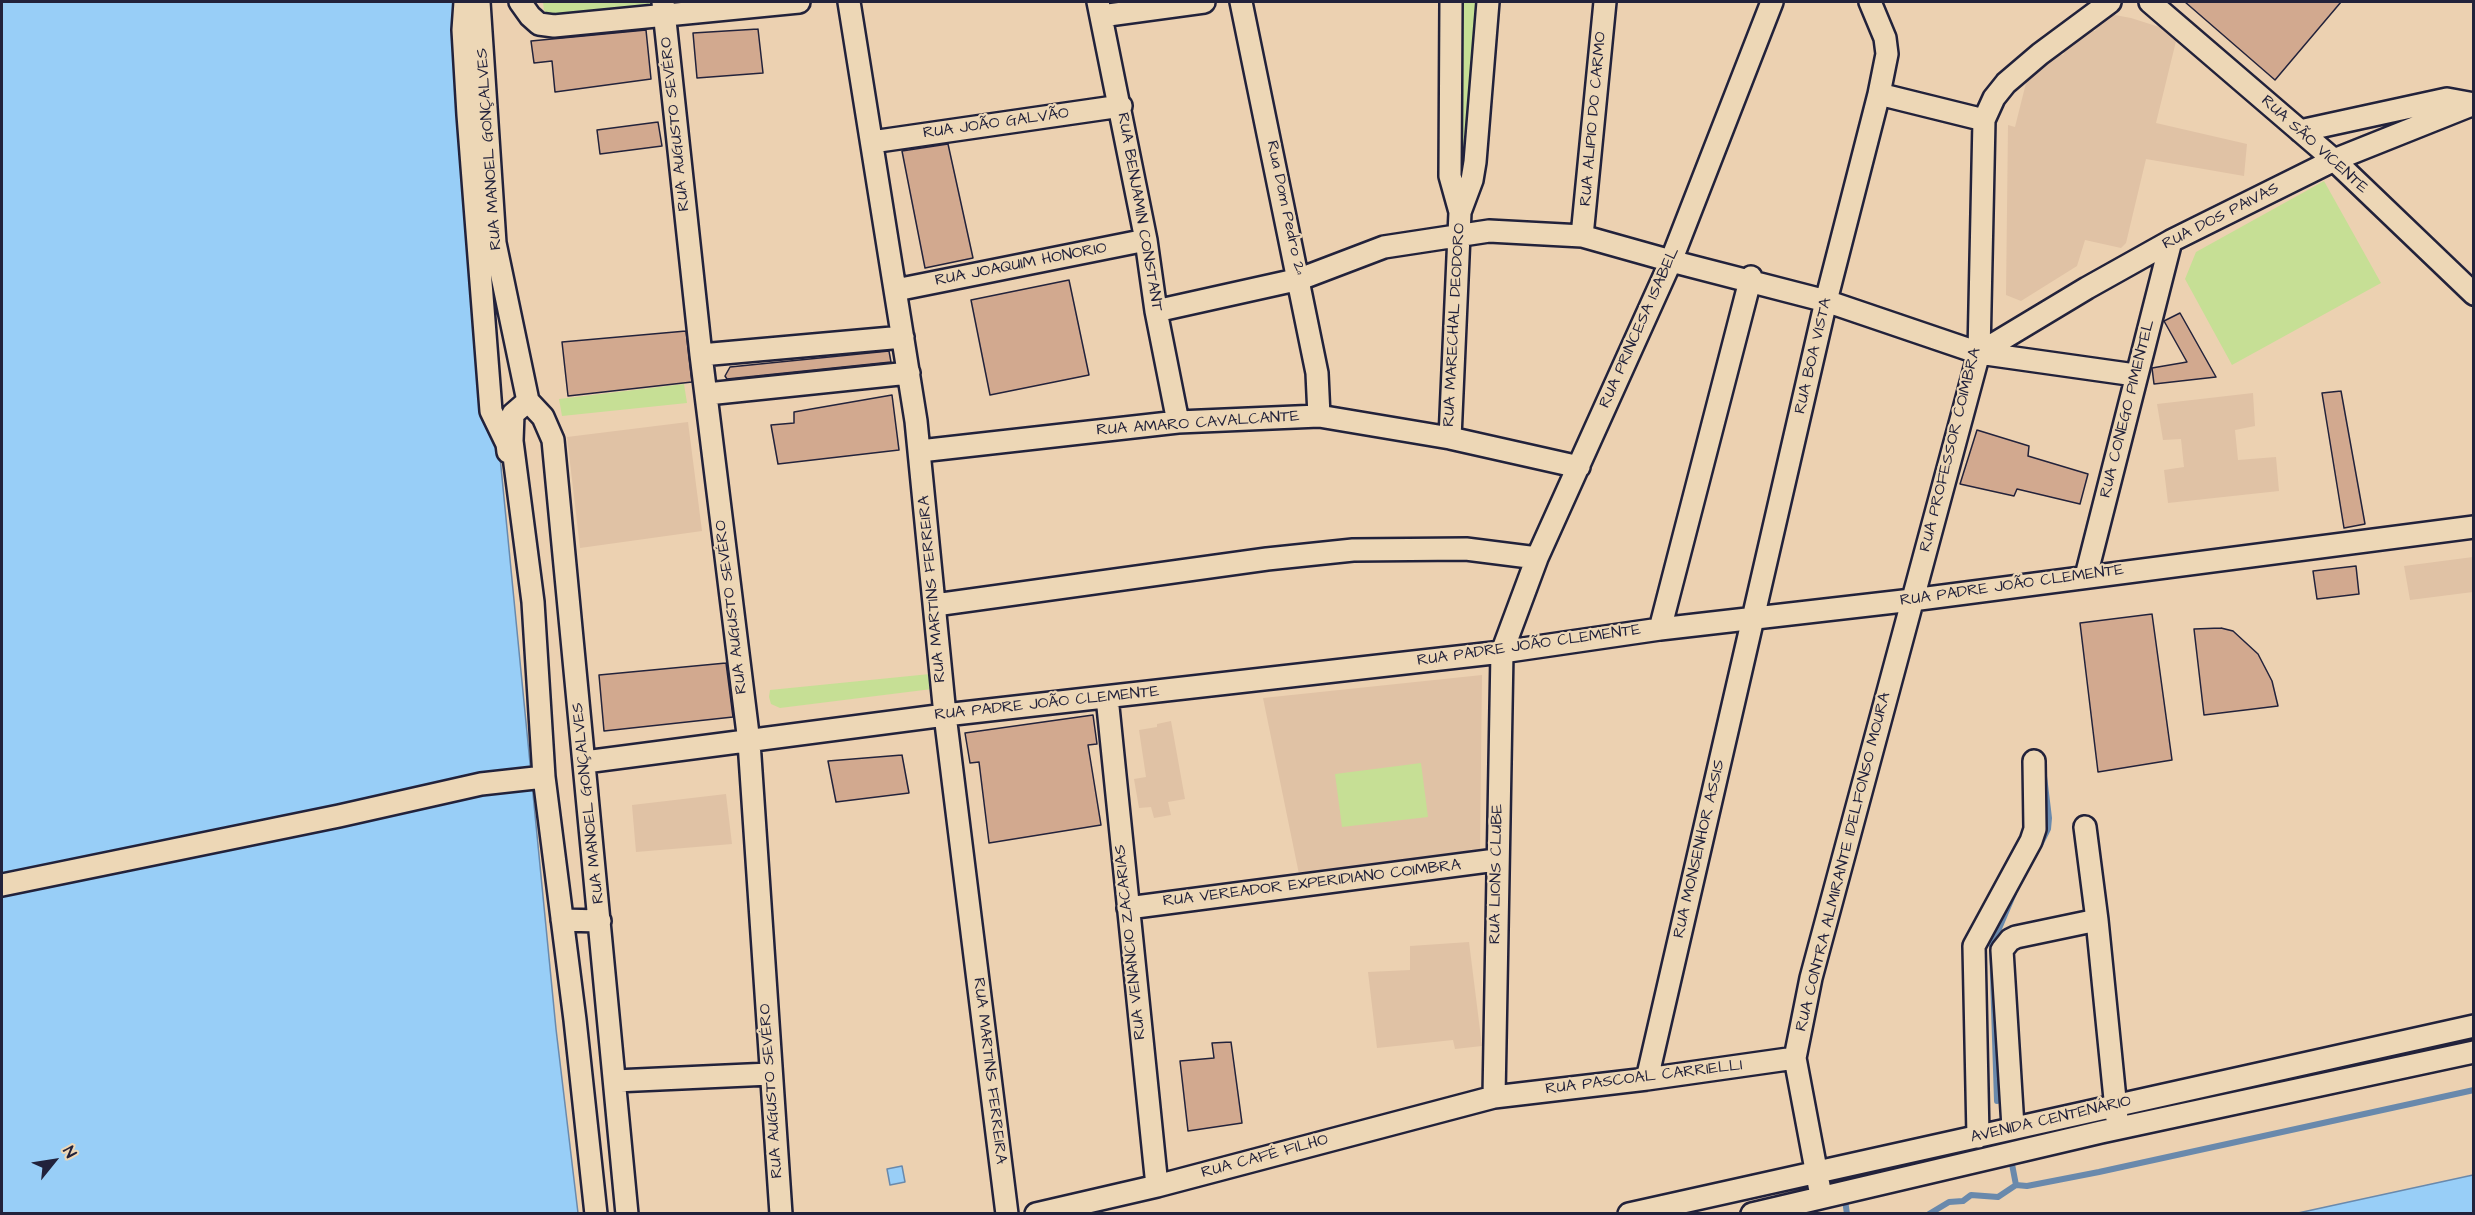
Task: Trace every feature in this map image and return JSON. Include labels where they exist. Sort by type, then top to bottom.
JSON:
[{"type":"street","points":[[465,2],[463,30],[468,115],[491,411],[507,444],[526,609],[532,691],[539,705]]},
{"type":"street","name":"RUA MANOEL GONÇALVES","points":[[479,2],[495,243],[528,401],[543,417],[553,440],[627,1214]]},
{"type":"street","points":[[520,2],[539,24],[554,26],[664,9],[799,2]]},
{"type":"street","name":"RUA MARTINS FERREIRA","points":[[849,2],[920,451],[945,715],[1007,1214]]},
{"type":"street","points":[[1100,9],[1204,2]]},
{"type":"street","name":"Rua Dom Pedro 2ª","points":[[1241,2],[1300,279],[1317,373],[1318,416]]},
{"type":"street","name":"RUA MARECHAL DEODORO","points":[[1451,2],[1450,176],[1460,212]]},
{"type":"street","name":"RUA MARECHAL DEODORO","points":[[1450,438],[1460,212],[1472,180],[1475,162],[1488,2]]},
{"type":"street","name":"RUA ALIPIO DO CARMO","points":[[1582,236],[1605,2]]},
{"type":"street","name":"RUA PRINCESA ISABEL","points":[[1502,652],[1537,558],[1671,261],[1773,2]]},
{"type":"street","name":"RUA BOA VISTA","points":[[1753,619],[1826,301],[1879,94],[1887,54],[1884,38],[1870,2]]},
{"type":"street","points":[[1879,94],[1984,120],[1994,99],[2006,83],[2040,54],[2110,2]]},
{"type":"street","name":"RUA SÃO VICENTE","points":[[2150,2],[2334,160],[2474,294]]},
{"type":"street","name":"RUA AUGUSTO SEVÉRO","points":[[664,9],[701,355],[748,742],[781,1214]]},
{"type":"street","name":"RUA BENJAMIN CONSTANT","points":[[1100,9],[1146,240],[1156,311],[1178,422]]},
{"type":"street","name":"RUA DOS PAIVAS","points":[[2300,131],[2447,99],[2474,104]]},
{"type":"street","name":"RUA DOS PAIVAS","points":[[1979,353],[2087,288],[2171,242],[2334,160],[2474,104]]},
{"type":"street","name":"RUA JOÃO GALVÃO","points":[[872,142],[1120,106]]},
{"type":"street","name":"RUA PROFESSOR COIMBRA","points":[[1912,600],[1979,353],[1984,120]]},
{"type":"street","points":[[1156,311],[1300,279],[1384,247],[1489,231],[1582,236],[1671,261],[1750,278],[1979,353],[2135,375]]},
{"type":"street","name":"RUA JOAQUIM HONORIO","points":[[896,290],[1146,240]]},
{"type":"street","name":"RUA CONEGO PIMENTEL","points":[[2086,576],[2135,375],[2171,242]]},
{"type":"street","points":[[1660,629],[1750,278]]},
{"type":"street","points":[[701,355],[903,337]]},
{"type":"street","points":[[707,394],[909,373]]},
{"type":"street","points":[[528,401],[513,414],[512,441],[533,602],[539,705],[538,777],[562,920],[596,1214]]},
{"type":"street","name":"RUA AMARO CAVALCANTE","points":[[920,451],[1178,422],[1318,416],[1450,438],[1579,467]]},
{"type":"street","name":"RUA PADRE JOÃO CLEMENTE","points":[[585,762],[945,715],[1502,652],[1660,629],[1912,600],[2474,527]]},
{"type":"street","points":[[935,605],[1267,559],[1353,550],[1466,549],[1537,558]]},
{"type":"street","name":"RUA CONTRA ALMIRANTE IDELFONSO MOURA","points":[[1821,1196],[1795,1059],[1810,978],[1912,600]]},
{"type":"street","name":"RUA MONSENHOR ASSIS","points":[[1647,1079],[1753,619]]},
{"type":"street","name":"RUA LIONS CLUBE","points":[[1494,1097],[1496,860],[1502,652]]},
{"type":"street","name":"RUA VENANCIO ZACARIAS","points":[[1107,697],[1156,1186]]},
{"type":"street","points":[[1978,1137],[1974,946],[2031,841],[2035,829],[2034,761]]},
{"type":"street","points":[[2,885],[339,816],[481,784],[538,777]]},
{"type":"street","points":[[2085,827],[2118,1128]]},
{"type":"street","name":"RUA VEREADOR EXPERIDIANO COIMBRA","points":[[1128,908],[1496,860]]},
{"type":"street","points":[[562,920],[600,921]]},
{"type":"street","points":[[2013,1127],[2002,950],[2010,940],[2016,937],[2097,921]]},
{"type":"street","name":"AVENIDA CENTENÁRIO","points":[[1629,1214],[1815,1171],[1978,1137],[2115,1104],[2474,1026]]},
{"type":"street","name":"AVENIDA CENTENÁRIO","points":[[1752,1214],[2118,1128],[2474,1052]]},
{"type":"street","name":"RUA PASCOAL CARRIELLI","points":[[1494,1097],[1795,1059]]},
{"type":"street","points":[[615,1081],[770,1074]]},
{"type":"street","name":"RUA CAFÉ FILHO","points":[[1036,1214],[1156,1186],[1494,1097]]},
{"type":"street","points":[[592,1177],[624,1179]]},
{"type":"shaded area","points":[[2104,13],[2131,18],[2178,33],[2156,123],[2247,144],[2244,176],[2146,159],[2126,243],[2121,248],[2085,240],[2077,266],[2021,301],[2006,295],[2008,125],[2015,127],[2031,63],[2044,65],[2050,54],[2063,55],[2070,39],[2078,40],[2083,30],[2095,31]]},
{"type":"shaded area","points":[[2253,393],[2255,426],[2235,430],[2238,460],[2276,457],[2279,491],[2168,503],[2164,470],[2184,467],[2181,439],[2163,440],[2157,404]]},
{"type":"shaded area","points":[[688,422],[702,531],[580,548],[567,437]]},
{"type":"shaded area","points":[[2473,557],[2473,592],[2410,600],[2404,566]]},
{"type":"shaded area","points":[[1482,675],[1480,850],[1300,879],[1263,698]]},
{"type":"shaded area","points":[[1171,721],[1185,799],[1168,802],[1171,815],[1154,818],[1151,807],[1139,808],[1134,779],[1146,777],[1139,730],[1157,727],[1157,724]]},
{"type":"shaded area","points":[[726,794],[732,844],[636,852],[632,805]]},
{"type":"shaded area","points":[[1469,942],[1482,1046],[1455,1049],[1453,1040],[1377,1048],[1368,972],[1410,970],[1410,946]]},
{"type":"green space","points":[[543,2],[656,2],[652,6],[554,18],[544,10]]},
{"type":"green space","points":[[1456,2],[1479,2],[1470,157],[1460,198]]},
{"type":"green space","points":[[2324,181],[2381,283],[2232,365],[2185,279],[2196,252]]},
{"type":"green space","points":[[684,384],[687,403],[562,416],[559,399]]},
{"type":"green space","points":[[930,674],[935,678],[935,685],[932,689],[780,708],[771,704],[769,697],[770,690]]},
{"type":"green space","points":[[1421,763],[1428,817],[1342,827],[1335,774]]},
{"type":"water","points":[[2,2],[458,2],[481,417],[500,457],[556,1029],[578,1213],[2,1214]]},
{"type":"water","points":[[902,1166],[905,1182],[890,1185],[887,1169]]},
{"type":"water","points":[[2473,1175],[2473,1213],[2298,1213]]},
{"type":"building","points":[[2185,2],[2341,2],[2275,80]]},
{"type":"building","points":[[758,29],[763,73],[697,78],[693,33]]},
{"type":"building","points":[[646,30],[651,79],[555,92],[552,61],[534,63],[531,41]]},
{"type":"building","points":[[658,122],[662,146],[600,154],[597,130]]},
{"type":"building","points":[[948,144],[973,258],[925,268],[902,151]]},
{"type":"building","points":[[1069,280],[1089,375],[990,395],[971,300]]},
{"type":"building","points":[[2180,313],[2216,377],[2154,384],[2152,368],[2187,362],[2164,321]]},
{"type":"building","points":[[686,331],[692,382],[568,396],[562,342]]},
{"type":"building","points":[[889,351],[891,362],[727,379],[725,376],[730,367]]},
{"type":"building","points":[[2341,391],[2365,524],[2344,528],[2322,393]]},
{"type":"building","points":[[892,395],[899,450],[778,464],[771,425],[794,423],[794,412]]},
{"type":"building","points":[[1977,430],[2029,446],[2028,456],[2088,474],[2080,504],[2017,489],[2014,496],[1960,484]]},
{"type":"building","points":[[2356,566],[2359,594],[2317,599],[2313,571]]},
{"type":"building","points":[[2152,614],[2172,760],[2098,772],[2080,623]]},
{"type":"building","points":[[2221,628],[2233,631],[2258,654],[2272,681],[2278,706],[2204,715],[2194,629]]},
{"type":"building","points":[[726,663],[733,717],[604,731],[599,675]]},
{"type":"building","points":[[1093,715],[1097,744],[1088,745],[1101,825],[989,843],[979,762],[970,763],[965,733]]},
{"type":"building","points":[[902,755],[909,793],[836,802],[828,761]]},
{"type":"building","points":[[1231,1042],[1242,1123],[1188,1131],[1180,1061],[1214,1058],[1212,1043]]},
{"type":"waterway","points":[[2040,845],[2048,829],[2049,818],[2044,776]]},
{"type":"waterway","points":[[1997,1101],[1992,945],[2014,893]]},
{"type":"waterway","points":[[1929,1214],[1949,1202],[1963,1201],[1971,1195],[1998,1197],[2016,1185],[2027,1186],[2099,1172],[2474,1090]]},
{"type":"waterway","points":[[2011,1159],[2016,1185]]},
{"type":"waterway","points":[[1845,1200],[1847,1214]]}]
